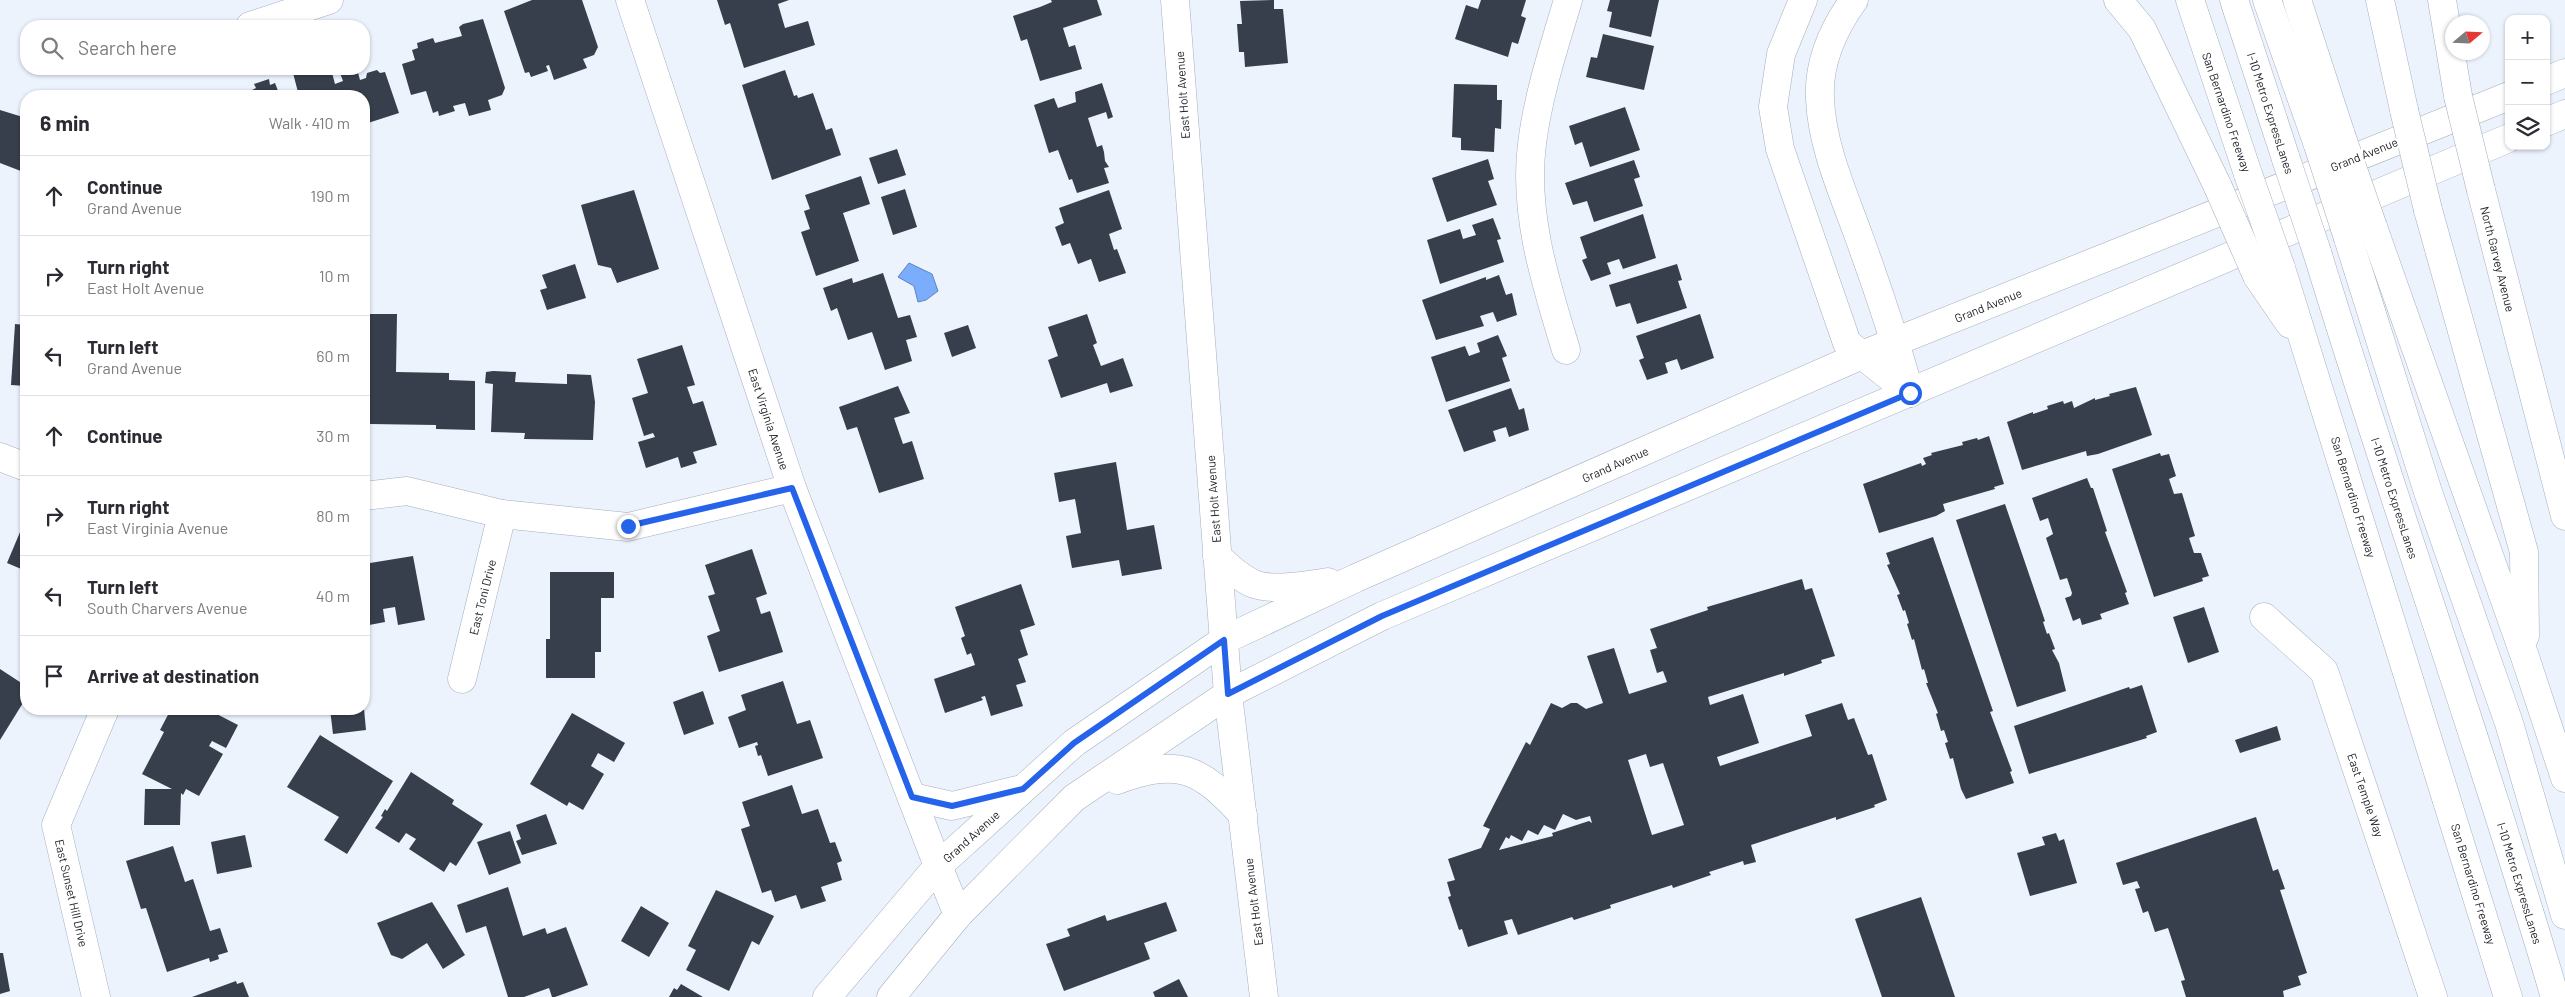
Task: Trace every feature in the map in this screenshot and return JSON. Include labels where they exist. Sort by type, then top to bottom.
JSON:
[{"type":"main road","points":[[268,20],[329,0]]},
{"type":"main road","name":"East Virginia Avenue","points":[[630,0],[792,488],[958,916]]},
{"type":"main road","name":"East Holt Avenue","points":[[1175,0],[1228,694],[1264,997]]},
{"type":"main road","points":[[1566,350],[1536,243],[1532,195],[1532,145],[1547,70],[1568,0]]},
{"type":"main road","points":[[1803,0],[1781,54],[1774,107],[1783,157],[1847,343],[1910,393]]},
{"type":"main road","points":[[1854,0],[1839,21],[1824,56],[1819,98],[1826,144],[1896,342],[1910,393]]},
{"type":"main road","points":[[2118,0],[2142,29],[2218,187],[2269,272]]},
{"type":"main road","name":"San Bernardino Freeway","points":[[2190,0],[2248,174],[2269,272],[2308,350],[2508,997]]},
{"type":"main road","name":"I-10 Metro ExpressLanes","points":[[2234,0],[2317,252],[2357,384],[2471,729],[2555,997]]},
{"type":"main road","points":[[2267,0],[2329,140],[2373,227],[2525,657],[2565,778]]},
{"type":"main road","points":[[2297,0],[2329,140],[2348,238],[2428,492],[2509,723],[2565,915]]},
{"type":"main road","points":[[2380,0],[2428,210],[2524,552],[2525,657]]},
{"type":"main road","name":"North Garvey Avenue","points":[[2442,0],[2458,96],[2480,190],[2565,516]]},
{"type":"main road","points":[[2550,79],[2565,73]]},
{"type":"main road","name":"Grand Avenue","points":[[827,997],[938,866],[1074,743],[1224,640],[1356,578],[1862,355],[2505,98]]},
{"type":"main road","points":[[2550,120],[2565,114]]},
{"type":"main road","points":[[891,997],[958,916],[1074,798],[1228,694],[1382,616],[2505,140]]},
{"type":"main road","points":[[0,457],[20,465]]},
{"type":"main road","points":[[370,495],[407,491],[502,514],[628,526],[792,488]]},
{"type":"main road","name":"East Toni Drive","points":[[462,680],[502,514]]},
{"type":"main road","points":[[1218,556],[1230,569],[1256,585],[1298,587],[1356,578]]},
{"type":"main road","name":"East Temple Way","points":[[2264,616],[2324,671],[2433,997]]},
{"type":"main road","name":"East Sunset Hill Drive","points":[[96,997],[56,824],[102,715]]},
{"type":"main road","points":[[1085,791],[1149,769],[1186,769],[1220,790],[1243,815]]},
{"type":"main road","points":[[912,797],[952,806],[1023,789]]},
{"type":"water","points":[[909,263],[932,274],[938,291],[926,300],[918,302],[914,286],[898,277]]},
{"type":"building","points":[[532,0],[582,0],[598,47],[594,55],[583,59],[587,68],[554,80],[549,65],[546,66],[548,71],[531,77],[529,72],[525,73],[504,11]]},
{"type":"building","points":[[717,0],[789,0],[778,4],[785,28],[808,21],[815,45],[744,68],[730,23],[725,25]]},
{"type":"building","points":[[1051,0],[1097,0],[1102,15],[1063,28],[1069,47],[1075,45],[1082,69],[1040,81],[1027,39],[1021,41],[1013,16],[1052,2]]},
{"type":"building","points":[[1274,0],[1274,9],[1283,9],[1288,63],[1245,67],[1244,52],[1239,52],[1237,24],[1242,24],[1240,1]]},
{"type":"building","points":[[1481,0],[1526,0],[1521,16],[1526,18],[1518,44],[1512,42],[1508,57],[1455,39],[1466,5],[1478,9]]},
{"type":"building","points":[[1610,0],[1659,0],[1651,37],[1609,27],[1612,12],[1607,11]]},
{"type":"building","points":[[483,19],[505,88],[502,95],[488,100],[491,110],[469,116],[465,103],[453,106],[455,111],[439,116],[438,111],[433,113],[426,91],[411,95],[402,64],[415,60],[412,50],[418,48],[417,43],[433,38],[435,43],[462,36],[459,27],[463,24]]},
{"type":"building","points":[[1603,34],[1654,46],[1644,90],[1586,77],[1591,57],[1597,58]]},
{"type":"building","points":[[377,70],[380,73],[385,72],[399,113],[370,122],[370,90],[297,90],[294,75],[333,75],[335,84],[343,81],[341,75],[359,75],[360,80],[366,78],[367,75],[370,75],[370,72]]},
{"type":"building","points":[[785,70],[794,96],[797,95],[798,98],[813,93],[826,130],[832,128],[841,155],[772,180],[742,85]]},
{"type":"building","points":[[269,79],[270,85],[275,83],[278,90],[252,90],[256,88],[254,84]]},
{"type":"building","points":[[1102,83],[1113,117],[1108,119],[1106,112],[1088,118],[1097,147],[1102,145],[1105,161],[1109,167],[1104,168],[1109,183],[1077,193],[1072,179],[1069,180],[1058,150],[1049,153],[1034,105],[1054,98],[1058,108],[1076,102],[1075,92]]},
{"type":"building","points":[[1454,84],[1497,85],[1497,100],[1502,100],[1501,129],[1495,128],[1494,152],[1461,150],[1461,138],[1452,137]]},
{"type":"building","points":[[1625,107],[1640,150],[1590,167],[1582,142],[1575,145],[1569,126]]},
{"type":"building","points":[[0,110],[20,116],[20,171],[0,163]]},
{"type":"building","points":[[897,149],[906,175],[878,184],[869,158]]},
{"type":"building","points":[[1488,159],[1494,179],[1488,181],[1497,205],[1447,222],[1432,178]]},
{"type":"building","points":[[1634,160],[1640,177],[1634,179],[1643,206],[1594,222],[1587,201],[1573,205],[1565,183]]},
{"type":"building","points":[[861,176],[870,204],[843,213],[859,261],[816,276],[801,232],[810,229],[804,211],[810,209],[805,195]]},
{"type":"building","points":[[905,189],[917,227],[893,235],[881,197]]},
{"type":"building","points":[[634,190],[659,269],[617,283],[611,268],[598,265],[581,205]]},
{"type":"building","points":[[1109,190],[1122,229],[1109,234],[1114,250],[1117,249],[1126,273],[1099,282],[1091,259],[1078,264],[1070,243],[1062,246],[1055,227],[1064,223],[1059,208]]},
{"type":"building","points":[[1643,214],[1656,258],[1623,269],[1619,259],[1607,263],[1611,274],[1591,281],[1582,260],[1587,258],[1580,237]]},
{"type":"building","points":[[1493,218],[1501,239],[1497,240],[1504,262],[1440,284],[1427,240],[1460,229],[1463,239],[1476,235],[1472,225]]},
{"type":"building","points":[[575,264],[586,298],[547,310],[540,290],[547,288],[542,275]]},
{"type":"building","points":[[1677,264],[1682,280],[1678,281],[1687,308],[1637,324],[1630,303],[1616,307],[1609,285]]},
{"type":"building","points":[[883,273],[898,318],[910,315],[917,337],[906,340],[912,361],[885,370],[872,332],[848,340],[837,308],[831,311],[823,288],[852,278],[853,283]]},
{"type":"building","points":[[1499,275],[1506,295],[1512,293],[1517,315],[1497,322],[1493,312],[1480,316],[1484,326],[1436,340],[1422,300],[1486,277],[1486,280]]},
{"type":"building","points":[[370,314],[397,314],[396,372],[449,373],[449,380],[475,381],[475,430],[436,429],[436,425],[370,424]]},
{"type":"building","points":[[1087,314],[1097,343],[1093,345],[1101,366],[1123,358],[1133,386],[1110,393],[1107,383],[1061,398],[1048,360],[1058,356],[1048,327]]},
{"type":"building","points":[[1700,314],[1714,358],[1681,370],[1677,359],[1665,363],[1668,373],[1647,380],[1639,360],[1644,358],[1636,336]]},
{"type":"building","points":[[15,324],[20,324],[20,386],[11,385]]},
{"type":"building","points":[[968,325],[976,348],[952,357],[944,333]]},
{"type":"building","points":[[1498,335],[1507,356],[1502,358],[1510,381],[1446,402],[1431,357],[1465,346],[1469,356],[1480,352],[1477,343]]},
{"type":"building","points":[[682,345],[695,385],[687,387],[693,404],[703,401],[717,445],[693,452],[697,463],[681,468],[678,457],[646,468],[638,442],[655,437],[653,433],[644,436],[632,398],[648,393],[637,359]]},
{"type":"building","points":[[486,372],[516,372],[515,382],[567,384],[567,374],[591,375],[595,402],[593,440],[524,439],[525,433],[491,432],[493,384],[485,383]]},
{"type":"building","points":[[898,386],[910,413],[894,418],[903,444],[912,441],[924,479],[879,493],[857,427],[847,430],[839,407]]},
{"type":"building","points":[[2136,387],[2152,435],[2098,454],[2087,456],[2086,451],[2022,470],[2007,422],[2033,412],[2033,414],[2048,409],[2047,406],[2063,401],[2064,404],[2072,401],[2074,408],[2095,398],[2095,400]]},
{"type":"building","points":[[1511,388],[1519,410],[1524,408],[1529,430],[1509,437],[1506,427],[1493,431],[1496,441],[1464,452],[1448,410]]},
{"type":"building","points":[[1989,436],[2004,484],[1994,487],[1995,489],[1943,504],[1945,511],[1936,516],[1879,533],[1863,484],[1921,463],[1922,466],[1926,464],[1923,458],[1932,455],[1931,453],[1963,445],[1962,442],[1977,438],[1978,440]]},
{"type":"building","points":[[2160,453],[2161,456],[2169,454],[2176,476],[2169,479],[2174,494],[2182,493],[2195,536],[2189,538],[2194,553],[2201,553],[2209,576],[2202,578],[2203,581],[2154,597],[2112,469]]},
{"type":"building","points":[[1116,462],[1127,530],[1154,525],[1162,569],[1122,576],[1119,560],[1072,568],[1066,536],[1081,533],[1075,499],[1059,502],[1054,473]]},
{"type":"building","points":[[2087,478],[2091,488],[2093,488],[2107,531],[2105,532],[2127,592],[2125,593],[2129,604],[2100,614],[2102,619],[2082,625],[2080,618],[2073,621],[2065,598],[2071,596],[2072,593],[2067,578],[2060,580],[2046,538],[2053,534],[2048,518],[2040,521],[2032,498]]},
{"type":"building","points":[[2005,504],[2045,621],[2043,622],[2047,634],[2049,633],[2055,649],[2052,650],[2059,663],[2066,691],[2017,707],[1956,520]]},
{"type":"building","points":[[20,532],[20,568],[7,563]]},
{"type":"building","points":[[1933,537],[1993,711],[1990,712],[2012,771],[2010,772],[2014,783],[1966,799],[1961,789],[1953,758],[1950,759],[1945,743],[1948,742],[1944,730],[1941,731],[1936,714],[1938,713],[1926,683],[1928,683],[1924,669],[1922,670],[1914,639],[1912,640],[1905,610],[1903,611],[1897,595],[1900,594],[1887,565],[1890,564],[1886,553]]},
{"type":"building","points":[[752,549],[767,594],[756,598],[761,614],[770,611],[783,652],[719,672],[707,636],[720,631],[708,596],[715,594],[705,565]]},
{"type":"building","points":[[413,556],[425,620],[398,625],[395,607],[383,609],[385,622],[370,625],[370,563]]},
{"type":"building","points":[[550,572],[614,572],[614,598],[601,598],[601,652],[595,652],[595,678],[546,678],[546,639],[550,639]]},
{"type":"building","points":[[1802,579],[1805,590],[1812,588],[1835,656],[1821,660],[1822,663],[1784,676],[1784,673],[1708,697],[1710,705],[1743,694],[1759,743],[1717,757],[1720,766],[1812,736],[1805,715],[1842,703],[1848,720],[1854,718],[1868,755],[1872,754],[1887,800],[1874,805],[1875,807],[1836,820],[1836,817],[1751,845],[1756,862],[1744,865],[1743,861],[1709,872],[1711,875],[1673,888],[1672,885],[1610,905],[1611,908],[1574,920],[1572,917],[1518,935],[1512,919],[1504,921],[1508,934],[1468,947],[1462,929],[1459,930],[1448,897],[1451,896],[1447,882],[1455,880],[1448,859],[1481,848],[1490,829],[1483,826],[1526,742],[1530,745],[1551,703],[1562,708],[1571,703],[1577,703],[1586,709],[1603,703],[1587,656],[1614,648],[1629,694],[1667,682],[1663,671],[1657,673],[1650,650],[1657,648],[1650,629],[1708,610],[1707,607]],"holes":[[[1646,754],[1650,767],[1663,763],[1684,825],[1652,835],[1628,760]],[[1563,814],[1576,820],[1590,816],[1592,823],[1589,821],[1552,833],[1553,836],[1499,850],[1506,837],[1509,839],[1511,835],[1522,841],[1528,830],[1538,835],[1544,825],[1555,830]]]},
{"type":"building","points":[[1021,584],[1035,625],[1020,630],[1028,655],[1018,659],[1026,682],[1016,685],[1023,706],[991,716],[985,696],[981,697],[983,700],[945,713],[934,679],[975,665],[971,653],[967,655],[961,638],[965,636],[955,607]]},
{"type":"building","points":[[2204,607],[2219,652],[2188,663],[2173,617]]},
{"type":"building","points":[[0,669],[20,682],[20,708],[0,740]]},
{"type":"building","points":[[783,681],[797,724],[810,720],[823,758],[768,776],[761,755],[758,756],[755,746],[758,745],[757,742],[739,748],[728,717],[746,710],[741,695]]},
{"type":"building","points":[[2142,685],[2157,732],[2146,736],[2147,738],[2029,774],[2014,726],[2129,687],[2130,689]]},
{"type":"building","points":[[703,691],[714,724],[684,735],[673,702]]},
{"type":"building","points":[[572,713],[625,743],[614,762],[598,753],[591,766],[604,774],[583,810],[569,802],[567,806],[530,784]]},
{"type":"building","points":[[168,715],[219,715],[238,725],[226,748],[212,741],[209,746],[223,754],[199,796],[186,789],[183,795],[181,793],[180,825],[144,825],[145,789],[172,789],[142,774],[164,732],[160,730]]},
{"type":"building","points":[[331,715],[365,715],[366,730],[333,734]]},
{"type":"building","points":[[2277,726],[2281,740],[2240,753],[2235,740]]},
{"type":"building","points":[[320,735],[393,781],[347,854],[324,840],[339,817],[287,787]]},
{"type":"building","points":[[411,772],[454,800],[452,804],[483,824],[456,866],[450,862],[444,872],[409,849],[416,839],[406,833],[399,843],[375,828],[383,817],[381,816],[385,809],[387,811]]},
{"type":"building","points":[[792,785],[802,814],[818,809],[830,843],[835,842],[842,861],[837,863],[842,880],[821,887],[826,901],[801,909],[796,895],[775,902],[771,890],[762,893],[741,829],[750,826],[742,802]]},
{"type":"building","points":[[546,814],[557,844],[522,855],[516,841],[521,839],[516,825]]},
{"type":"building","points":[[2256,817],[2273,871],[2278,869],[2285,889],[2280,890],[2307,973],[2298,976],[2301,985],[2283,991],[2284,997],[2186,997],[2181,981],[2185,980],[2168,928],[2155,932],[2148,911],[2143,913],[2135,889],[2140,888],[2137,881],[2123,885],[2116,863]]},
{"type":"building","points":[[510,831],[521,863],[489,875],[477,842]]},
{"type":"building","points":[[2056,833],[2059,841],[2064,839],[2077,883],[2030,896],[2017,853],[2045,845],[2042,837]]},
{"type":"building","points":[[245,835],[252,867],[217,874],[211,842]]},
{"type":"building","points":[[173,846],[185,882],[193,879],[210,931],[220,928],[228,952],[218,955],[219,959],[210,962],[209,958],[167,972],[146,908],[141,909],[126,861]]},
{"type":"building","points":[[508,887],[523,936],[545,928],[547,934],[566,927],[588,985],[555,997],[552,997],[549,988],[524,997],[508,997],[486,926],[466,933],[457,905]]},
{"type":"building","points":[[716,890],[774,916],[759,945],[752,941],[729,991],[686,970],[696,950],[688,946]]},
{"type":"building","points":[[1921,897],[1955,997],[1882,997],[1855,919]]},
{"type":"building","points":[[432,902],[465,955],[443,969],[427,943],[402,959],[391,955],[377,923]]},
{"type":"building","points":[[1166,902],[1177,931],[1144,943],[1150,959],[1064,991],[1046,944],[1070,936],[1067,929],[1105,915],[1107,921]]},
{"type":"building","points":[[641,906],[669,923],[649,957],[621,941]]},
{"type":"building","points":[[0,953],[3,953],[10,991],[0,994]]},
{"type":"building","points":[[1179,979],[1188,997],[1155,997],[1153,992]]},
{"type":"building","points":[[236,981],[237,984],[243,982],[249,997],[192,997]]},
{"type":"building","points":[[681,984],[703,997],[669,997],[674,988],[677,990]]},
{"type":"route","points":[[628,526],[792,488],[912,797],[952,806],[984,800],[1023,789],[1074,743],[1224,640],[1228,694],[1382,616],[1910,393]]}]
